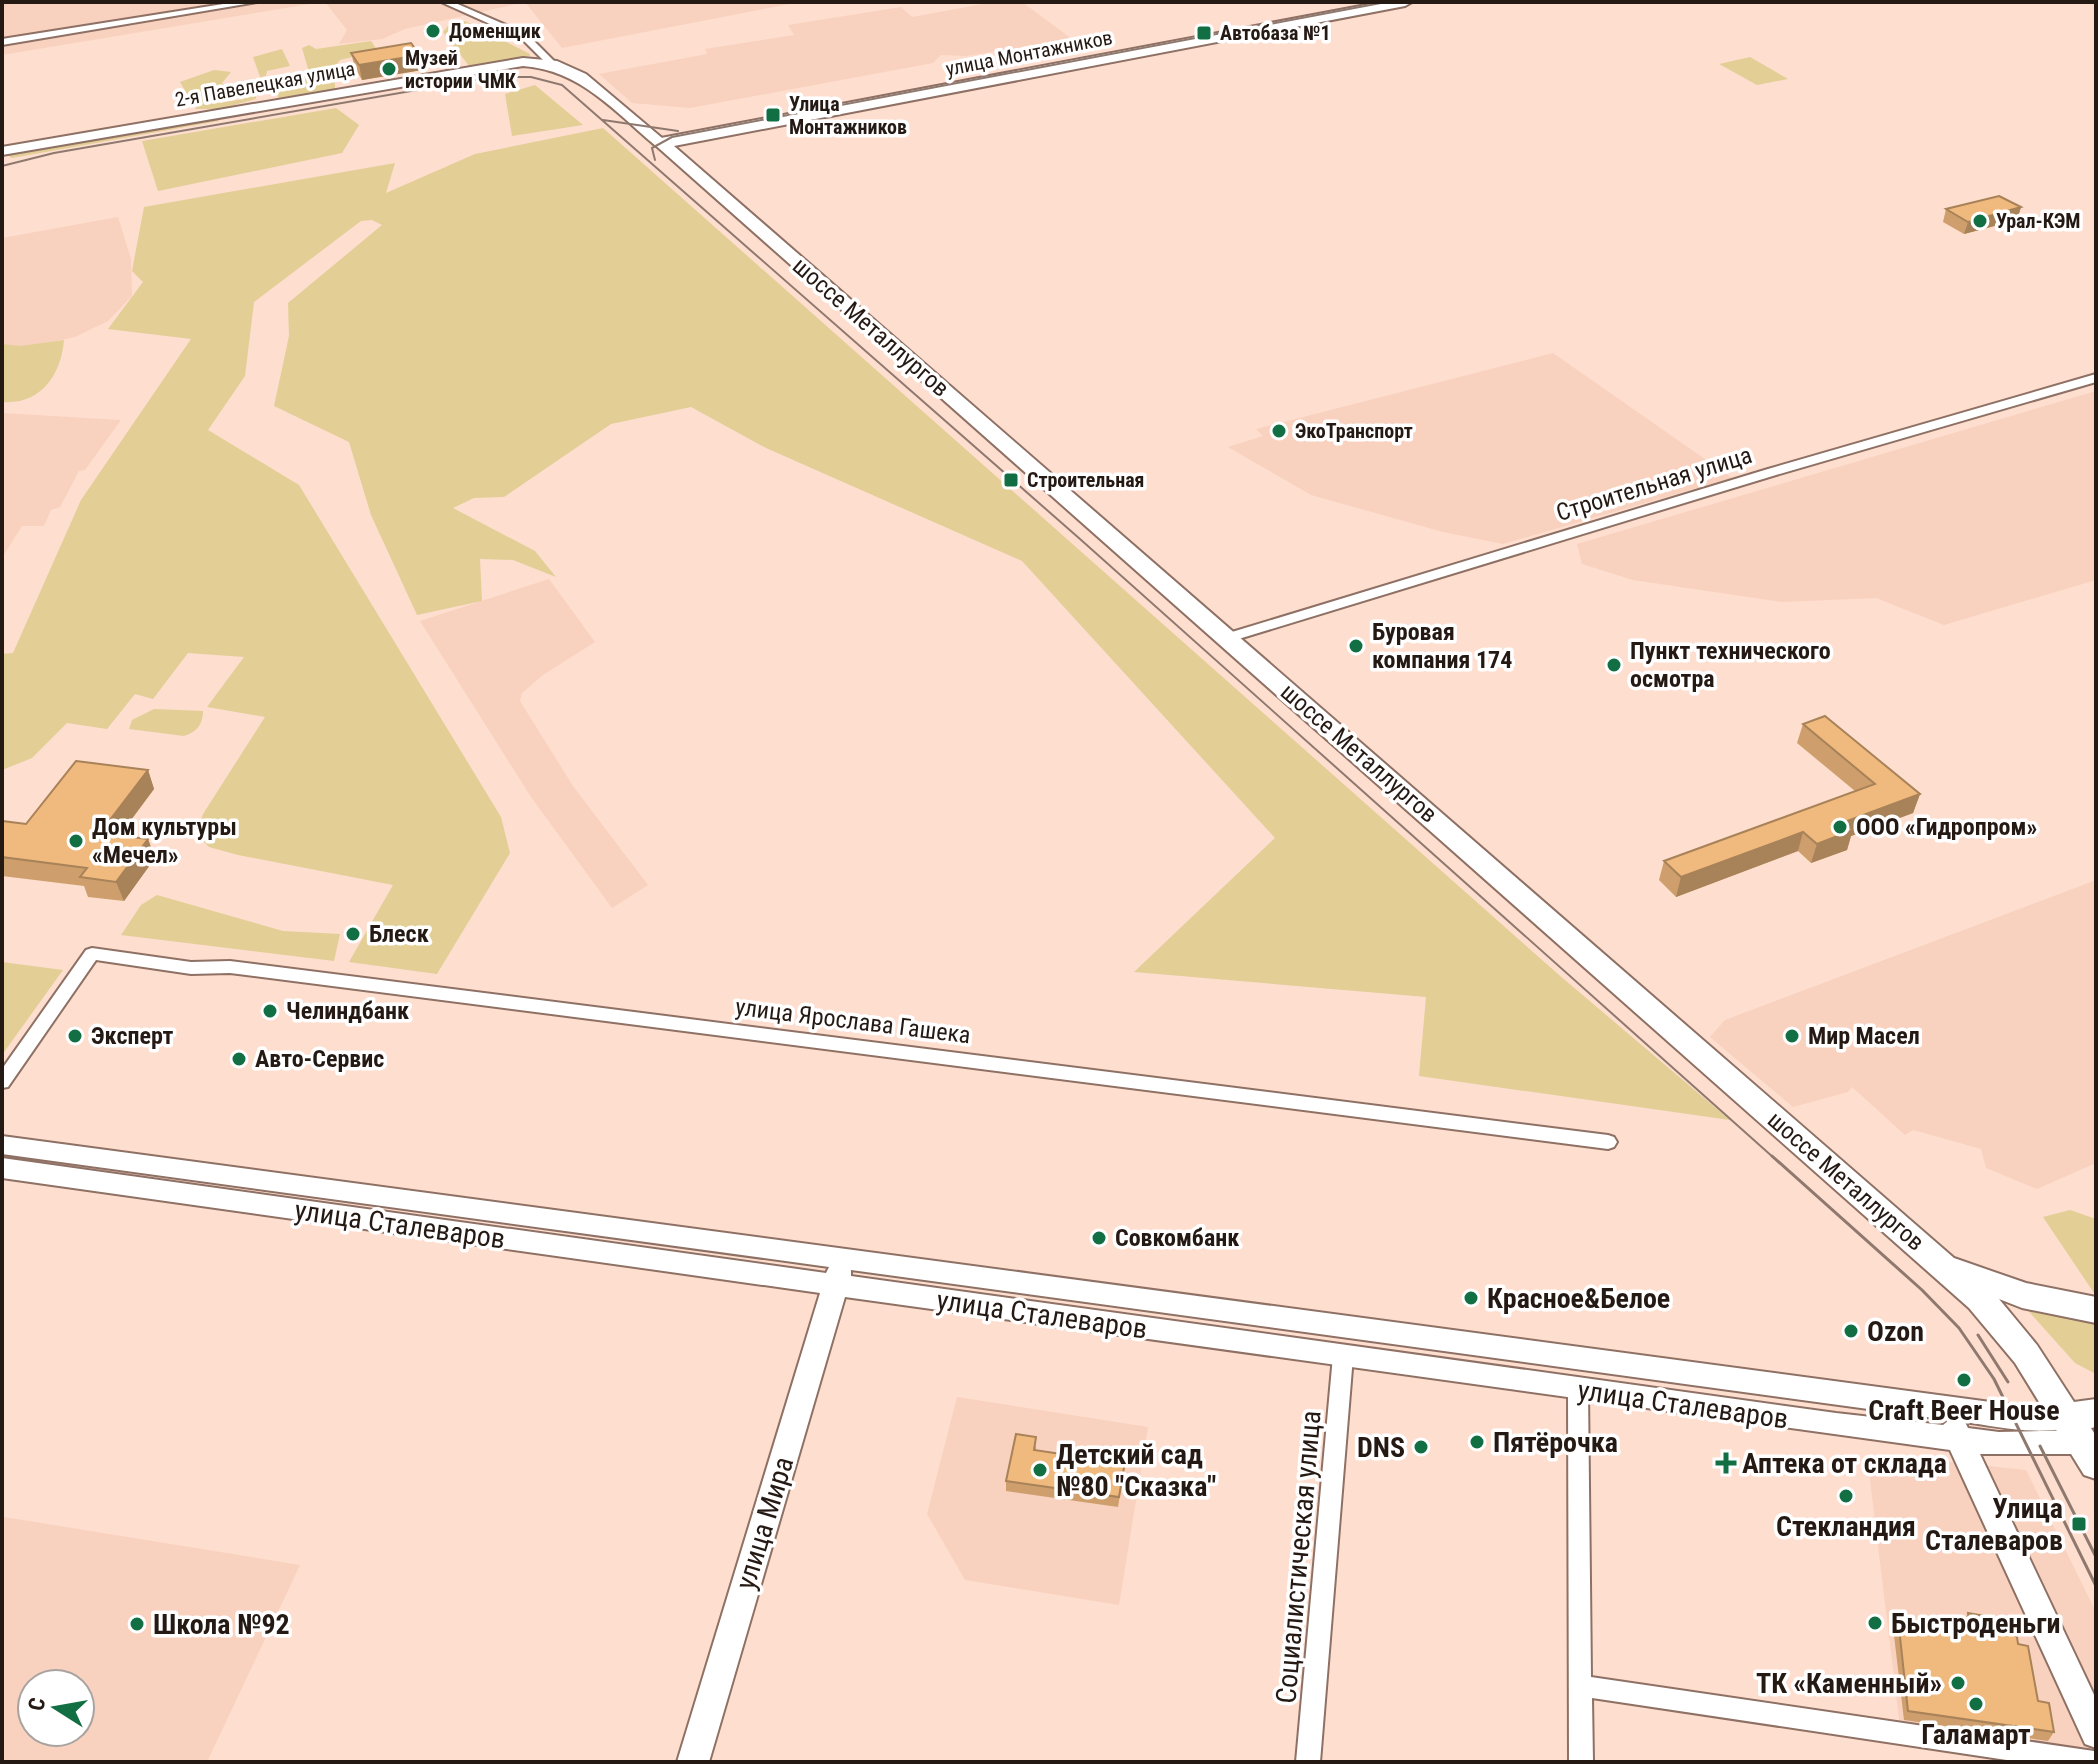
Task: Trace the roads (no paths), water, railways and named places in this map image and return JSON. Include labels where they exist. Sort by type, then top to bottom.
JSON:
[{"type":"main road","name":"улица Монтажников","points":[[661,143],[1405,2]]},
{"type":"main road","name":"2-я Павелецкая улица","points":[[2,151],[523,62],[552,64],[581,77]]},
{"type":"main road","name":"шоссе Металлургов","points":[[581,77],[661,143],[1933,1258],[2004,1324],[2089,1436]]},
{"type":"main road","name":"улица Сталеваров","points":[[2,1145],[839,1272],[1343,1356],[1578,1389],[1957,1440],[2027,1445],[2089,1436]]},
{"type":"main road","name":"улица Сталеваров","points":[[2,1168],[839,1272],[1578,1358],[2013,1417],[2089,1436]]},
{"type":"main road","points":[[1933,1258],[2022,1295],[2096,1310]]},
{"type":"main road","name":"улица Мира","points":[[693,1762],[839,1272]]},
{"type":"main road","points":[[1578,1358],[1578,1389]]},
{"type":"main road","points":[[1950,1408],[1957,1440],[2096,1733]]},
{"type":"street","points":[[2,42],[253,2]]},
{"type":"street","points":[[445,2],[524,36],[552,64]]},
{"type":"street","name":"Строительная улица","points":[[1227,638],[1758,476],[2096,378]]},
{"type":"street","name":"улица Ярослава Гашека","points":[[2,1082],[92,954],[191,968],[230,967],[1608,1142]]},
{"type":"street","name":"Социалистическая улица","points":[[1308,1762],[1343,1356]]},
{"type":"street","points":[[1578,1389],[1581,1762]]},
{"type":"street","points":[[1581,1686],[2094,1762]]},
{"type":"tram line","points":[[655,160],[652,148],[672,137],[1386,2]]},
{"type":"tram line","points":[[2,166],[54,153],[492,77],[531,77],[562,85],[1080,539],[1774,1158]]},
{"type":"tram line","points":[[603,120],[678,131]]},
{"type":"tram line","points":[[1772,1156],[1922,1290],[1959,1328],[1994,1379],[2096,1586]]},
{"type":"tram line","points":[[1978,1335],[2008,1382]]},
{"type":"tram line","points":[[2040,1446],[2096,1557]]},
{"type":"place","name":"Доменщик","points":[[433,31]]},
{"type":"place","name":"Автобаза №1","points":[[1204,33]]},
{"type":"place","name":"Музей истории ЧМК","points":[[389,69]]},
{"type":"place","name":"Улица Монтажников","points":[[773,115]]},
{"type":"place","name":"Урал-КЭМ","points":[[1980,221]]},
{"type":"place","name":"ЭкоТранспорт","points":[[1279,431]]},
{"type":"place","name":"Строительная","points":[[1011,480]]},
{"type":"place","name":"Буровая компания 174","points":[[1356,646]]},
{"type":"place","name":"Пункт технического осмотра","points":[[1614,665]]},
{"type":"place","name":"ООО «Гидропром»","points":[[1840,827]]},
{"type":"place","name":"Дом культуры «Мечел»","points":[[76,841]]},
{"type":"place","name":"Блеск","points":[[353,934]]},
{"type":"place","name":"Челиндбанк","points":[[270,1011]]},
{"type":"place","name":"Эксперт","points":[[75,1036]]},
{"type":"place","name":"Мир Масел","points":[[1792,1036]]},
{"type":"place","name":"Авто-Сервис","points":[[239,1059]]},
{"type":"place","name":"Совкомбанк","points":[[1099,1238]]},
{"type":"place","name":"Красное&Белое","points":[[1471,1298]]},
{"type":"place","name":"Ozon","points":[[1851,1331]]},
{"type":"place","name":"Craft Beer House","points":[[1964,1380]]},
{"type":"place","name":"Пятёрочка","points":[[1477,1442]]},
{"type":"place","name":"DNS","points":[[1421,1447]]},
{"type":"place","name":"Аптека от склада","points":[[1726,1463]]},
{"type":"place","name":"Детский сад №80 \"Сказка\"","points":[[1040,1470]]},
{"type":"place","name":"Стекландия","points":[[1846,1496]]},
{"type":"place","name":"Улица Сталеваров","points":[[2079,1524]]},
{"type":"place","name":"Быстроденьги","points":[[1875,1623]]},
{"type":"place","name":"Школа №92","points":[[137,1624]]},
{"type":"place","name":"ТК «Каменный»","points":[[1958,1683]]},
{"type":"place","name":"Галамарт","points":[[1976,1704]]}]
